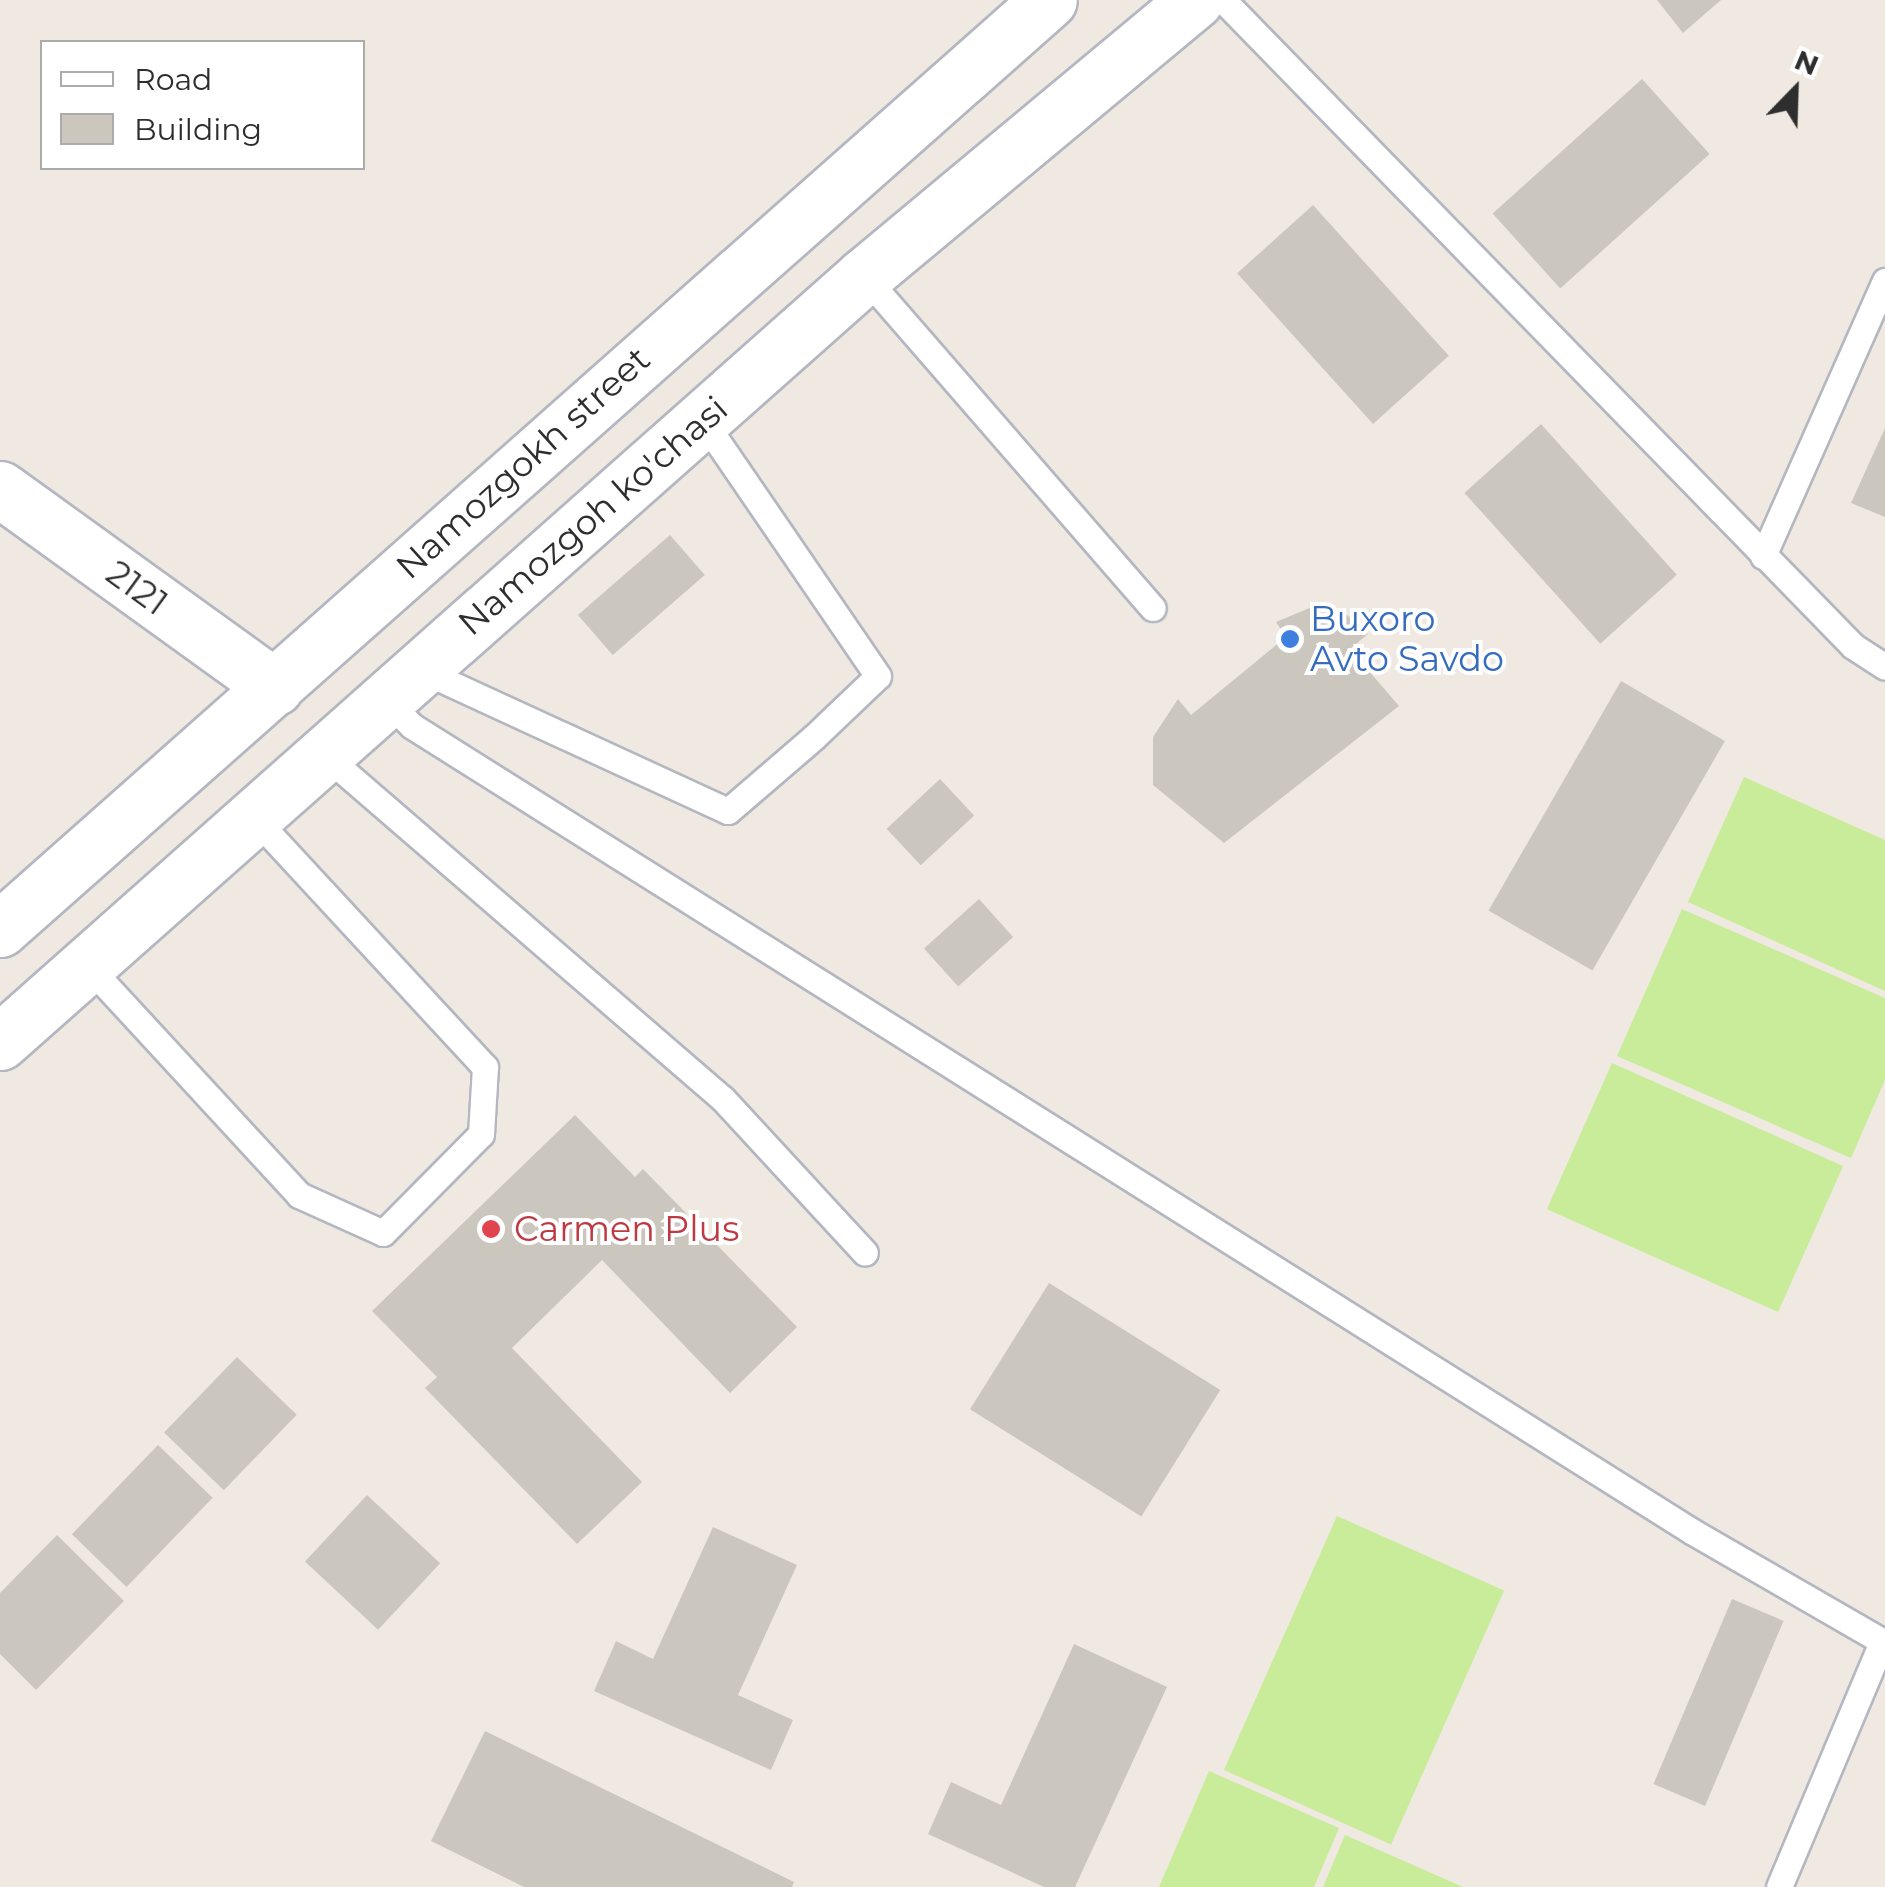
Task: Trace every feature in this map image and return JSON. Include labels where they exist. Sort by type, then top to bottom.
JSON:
[{"type":"main road","name":"Namozgokh street","points":[[0,929],[1050,0]]},
{"type":"main road","name":"Namozgoh ko'chasi","points":[[0,1042],[257,820],[403,685],[864,276],[1195,0]]},
{"type":"main road","name":"2121","points":[[0,489],[274,687]]},
{"type":"lane","points":[[1223,0],[1763,556],[1853,646],[1885,666]]},
{"type":"lane","points":[[864,276],[1153,608]]},
{"type":"lane","points":[[1763,556],[1885,282]]},
{"type":"lane","points":[[403,685],[728,811],[799,750],[878,676],[703,420]]},
{"type":"lane","points":[[403,685],[412,726],[1693,1532],[1884,1643],[1779,1887]]},
{"type":"lane","points":[[326,757],[723,1100],[866,1253]]},
{"type":"lane","points":[[87,965],[299,1195],[383,1233],[480,1134],[484,1067],[257,820]]},
{"type":"green space","points":[[1744,777],[1885,840],[1885,991],[1688,902]]},
{"type":"green space","points":[[1682,909],[1885,998],[1885,1080],[1851,1158],[1617,1056]]},
{"type":"green space","points":[[1612,1063],[1843,1166],[1778,1312],[1547,1209]]},
{"type":"green space","points":[[1337,1516],[1504,1590],[1391,1844],[1224,1770]]},
{"type":"green space","points":[[1209,1771],[1339,1828],[1314,1887],[1159,1887]]},
{"type":"green space","points":[[1345,1835],[1463,1887],[1323,1887]]},
{"type":"building","points":[[1657,0],[1721,0],[1683,33]]},
{"type":"building","points":[[1642,79],[1710,154],[1560,289],[1493,213]]},
{"type":"building","points":[[1313,205],[1449,356],[1373,424],[1237,273]]},
{"type":"building","points":[[1541,424],[1677,575],[1600,644],[1464,493]]},
{"type":"building","points":[[1885,428],[1885,517],[1851,503]]},
{"type":"building","points":[[670,535],[705,575],[613,655],[578,615]]},
{"type":"building","points":[[1312,607],[1347,615],[1368,634],[1350,649],[1399,706],[1224,843],[1153,785],[1153,737],[1178,699],[1191,715],[1286,637],[1276,622]]},
{"type":"building","points":[[1621,681],[1725,741],[1592,970],[1488,910]]},
{"type":"building","points":[[940,779],[974,816],[921,865],[887,829]]},
{"type":"building","points":[[979,899],[1013,937],[958,986],[924,949]]},
{"type":"building","points":[[575,1115],[635,1177],[643,1169],[797,1327],[730,1393],[602,1260],[512,1348],[642,1482],[577,1544],[425,1388],[437,1377],[372,1311]]},
{"type":"building","points":[[1049,1283],[1220,1390],[1141,1516],[970,1409]]},
{"type":"building","points":[[237,1357],[297,1415],[224,1490],[164,1433]]},
{"type":"building","points":[[158,1445],[213,1498],[127,1587],[72,1534]]},
{"type":"building","points":[[367,1495],[440,1563],[378,1630],[305,1562]]},
{"type":"building","points":[[713,1527],[797,1565],[738,1695],[793,1720],[771,1770],[594,1691],[616,1641],[653,1659]]},
{"type":"building","points":[[57,1535],[124,1601],[36,1690],[0,1654],[0,1593]]},
{"type":"building","points":[[1732,1599],[1784,1621],[1705,1806],[1653,1784]]},
{"type":"building","points":[[1074,1644],[1167,1687],[1075,1887],[1044,1887],[928,1834],[951,1782],[1001,1805]]},
{"type":"building","points":[[485,1731],[794,1882],[792,1887],[524,1887],[431,1841]]},
{"type":"place","name":"Buxoro Avto Savdo","points":[[1290,639]]},
{"type":"place","name":"Carmen Plus","points":[[491,1229]]}]
